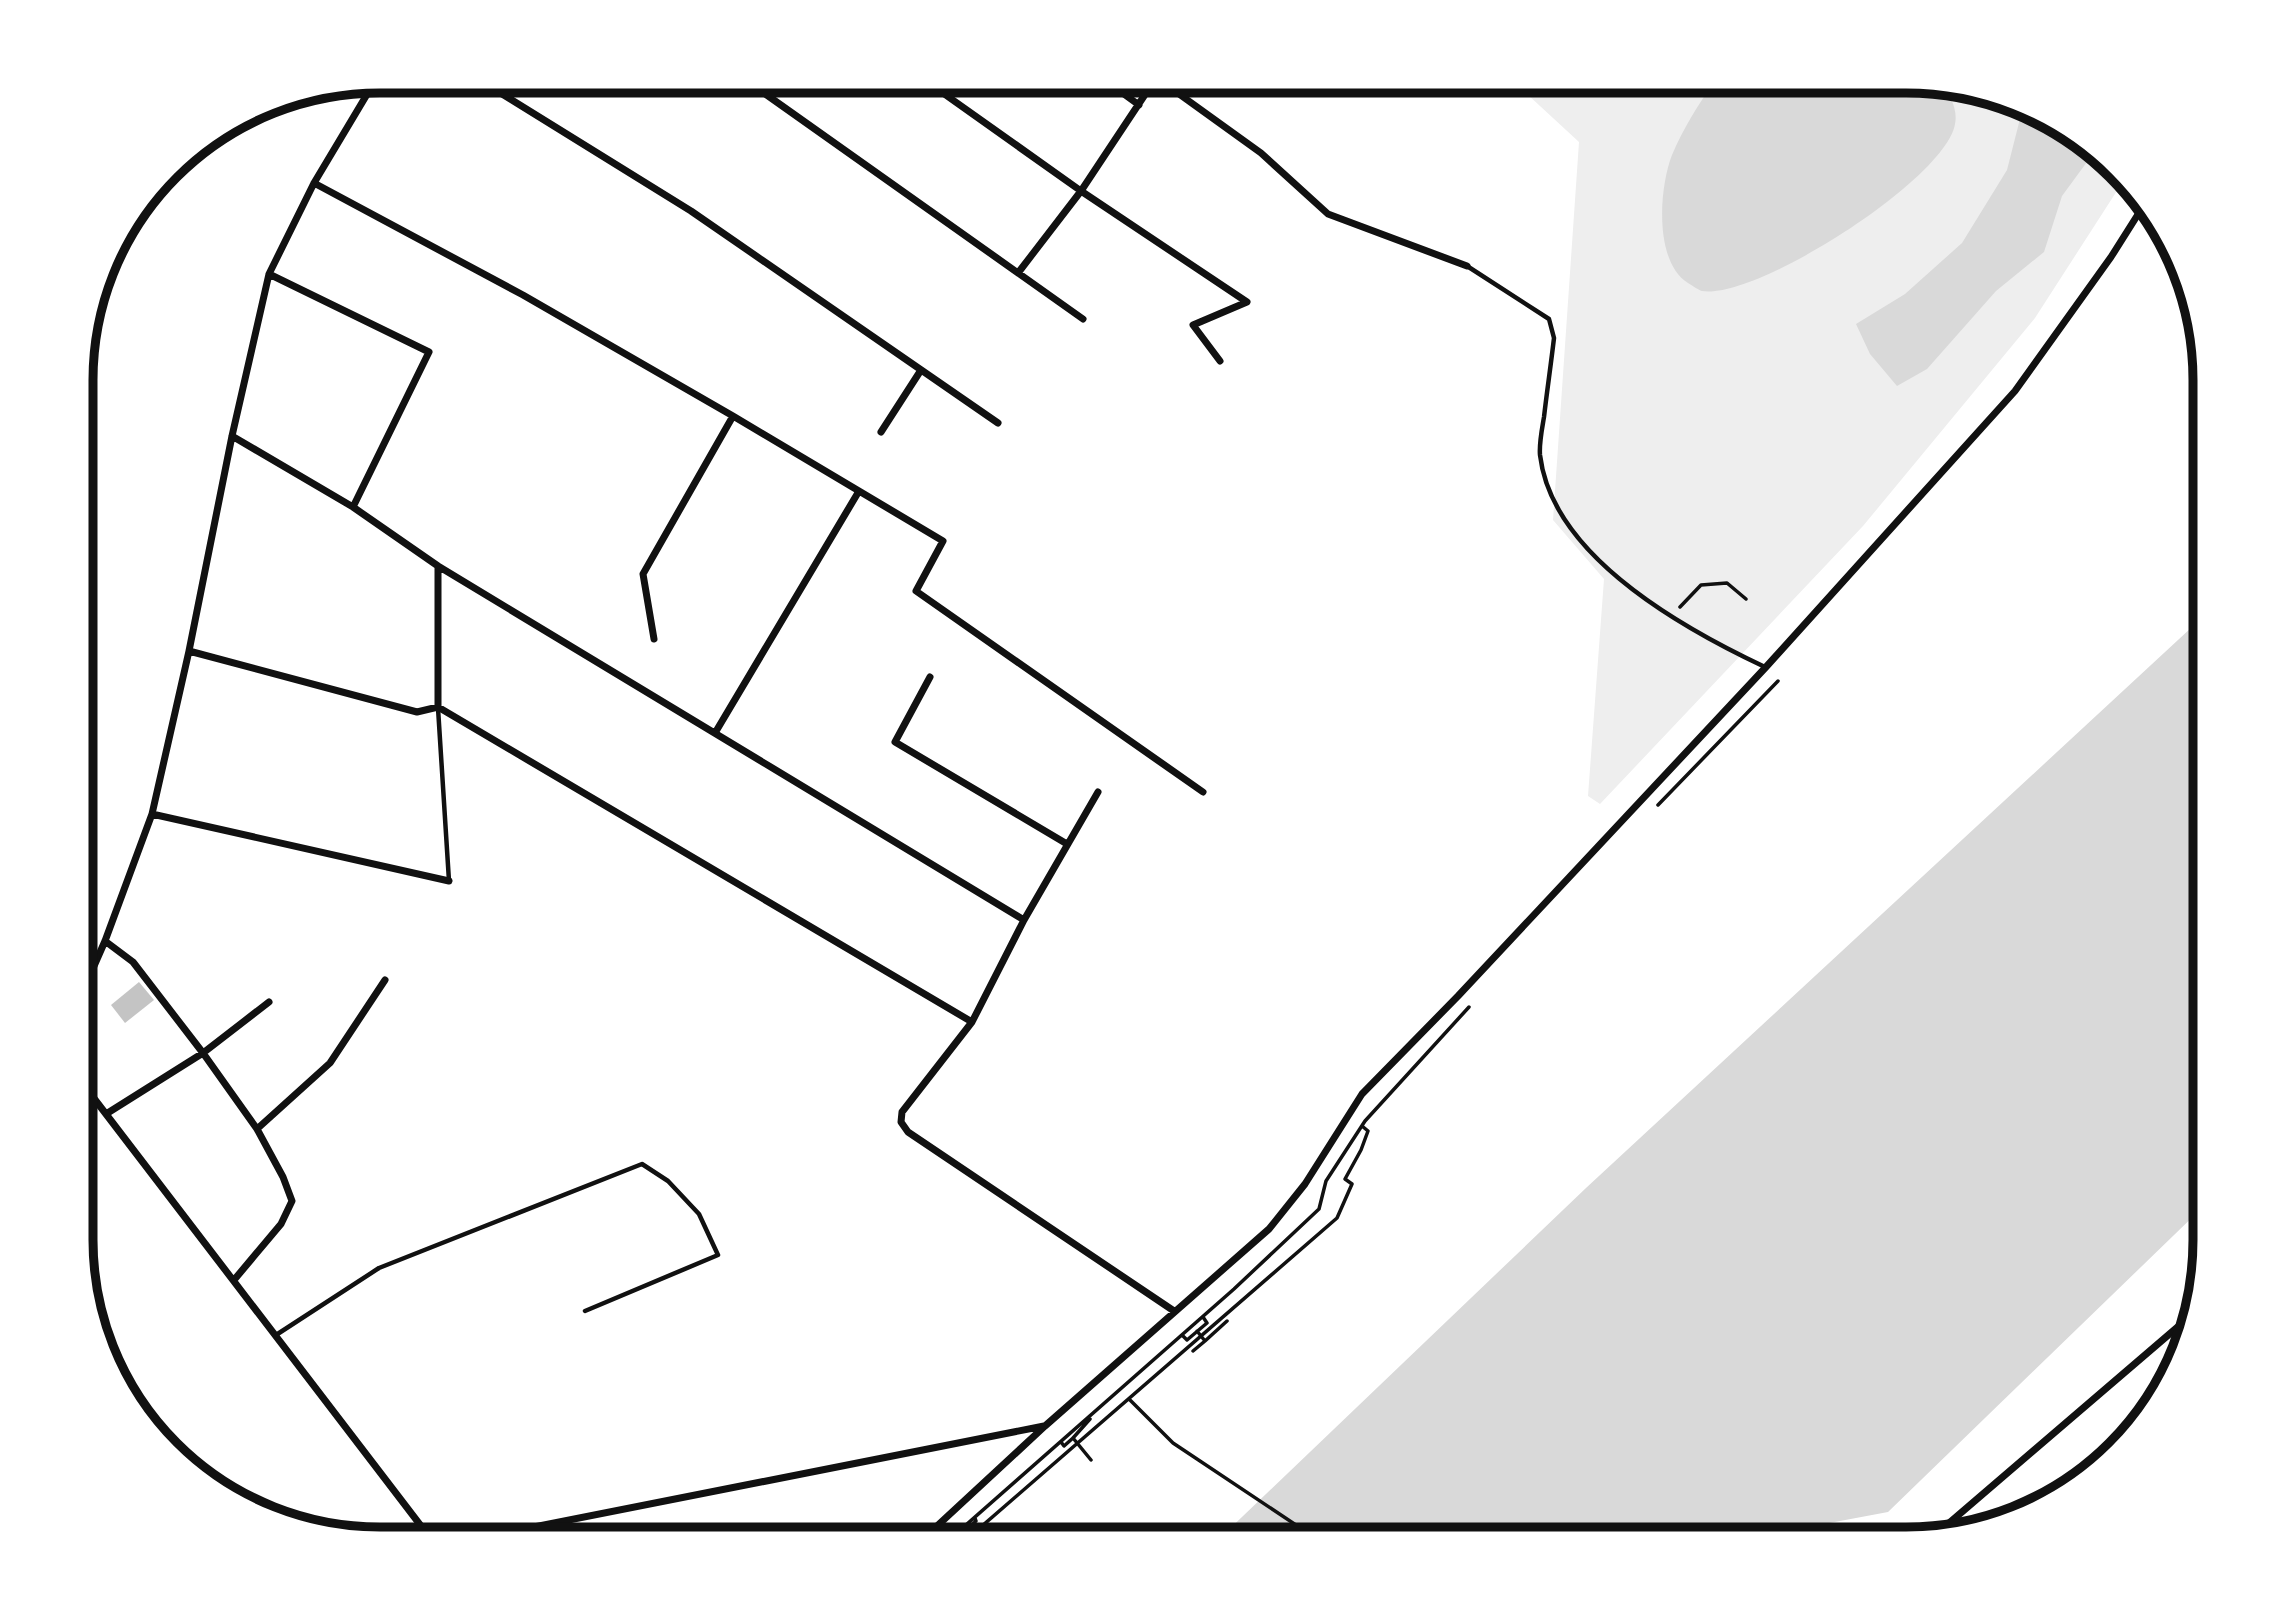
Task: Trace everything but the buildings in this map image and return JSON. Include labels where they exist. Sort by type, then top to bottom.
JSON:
[{"type":"street","points":[[93,969],[152,814],[189,651],[232,436],[270,274],[314,183],[368,93]]},
{"type":"street","points":[[502,93],[691,211],[998,423]]},
{"type":"street","points":[[764,93],[1083,320]]},
{"type":"street","points":[[943,93],[1080,191],[1247,302],[1192,325],[1220,361]]},
{"type":"street","points":[[1122,93],[1139,106]]},
{"type":"street","points":[[1018,273],[1080,191],[1147,93]]},
{"type":"street","points":[[1178,93],[1261,153],[1328,214],[1467,266]]},
{"type":"street","points":[[314,183],[523,295],[943,541],[916,591],[1203,792]]},
{"type":"street","points":[[936,1527],[1045,1426],[1269,1229],[1305,1184],[1362,1094],[1458,996],[1766,667],[2015,391],[2111,257],[2139,212]]},
{"type":"street","points":[[270,274],[429,352],[353,507]]},
{"type":"street","points":[[881,432],[921,370]]},
{"type":"street","points":[[654,639],[643,574],[733,416]]},
{"type":"street","points":[[232,436],[353,507],[438,566],[1024,920]]},
{"type":"street","points":[[715,733],[859,491]]},
{"type":"street","points":[[438,566],[438,707]]},
{"type":"street","points":[[189,651],[417,712],[438,707],[972,1021]]},
{"type":"street","points":[[930,677],[895,743],[1067,844]]},
{"type":"street","points":[[1098,792],[1024,920],[972,1021],[902,1112],[901,1122],[908,1132],[1174,1311]]},
{"type":"street","points":[[152,814],[449,881]]},
{"type":"street","points":[[105,941],[133,962],[203,1053],[257,1129],[283,1177],[292,1201],[281,1224],[234,1280]]},
{"type":"street","points":[[257,1129],[330,1063],[385,980]]},
{"type":"street","points":[[106,1114],[203,1053],[269,1002]]},
{"type":"street","points":[[93,1097],[422,1527]]},
{"type":"street","points":[[1948,1524],[2180,1325]]},
{"type":"street","points":[[534,1527],[1045,1426]]},
{"type":"lane","points":[[1467,266],[1549,319],[1554,338],[1539,452],[1545,485],[1559,512],[1583,545],[1626,585],[1739,654],[1766,667]]},
{"type":"lane","points":[[438,707],[449,881]]},
{"type":"lane","points":[[276,1335],[379,1268],[642,1164],[668,1181],[699,1214],[718,1255],[584,1311]]},
{"type":"path","points":[[1671,614],[1701,585],[1727,583],[1746,599]]},
{"type":"path","points":[[1654,809],[1778,681]]},
{"type":"path","points":[[964,1527],[1203,1317],[1319,1209],[1326,1181],[1362,1126],[1476,999]]},
{"type":"path","points":[[982,1527],[1337,1217],[1352,1184],[1345,1179],[1368,1131],[1362,1126]]},
{"type":"path","points":[[1182,1335],[1187,1340],[1207,1323],[1203,1317]]},
{"type":"path","points":[[1193,1351],[1227,1321]]},
{"type":"path","points":[[1197,1331],[1205,1341]]},
{"type":"path","points":[[1129,1399],[1173,1443],[1299,1527]]},
{"type":"path","points":[[1061,1442],[1064,1446],[1073,1438],[1098,1409]]},
{"type":"path","points":[[1073,1438],[1091,1460]]},
{"type":"path","points":[[970,1527],[976,1521],[975,1518]]},
{"type":"shaded area","points":[[1526,93],[1925,93],[1981,103],[2033,122],[2081,152],[2119,187],[2035,318],[1863,526],[1600,804],[1588,796],[1604,579],[1553,520],[1579,142]]},
{"type":"shaded area","points":[[1707,93],[1925,93],[1950,96],[1956,118],[1944,147],[1919,175],[1845,232],[1803,257],[1763,276],[1728,289],[1702,291],[1677,273],[1669,259],[1662,224],[1662,204],[1668,169],[1672,155]]},
{"type":"shaded area","points":[[2020,117],[2050,131],[2089,159],[2062,196],[2044,252],[1996,291],[1927,369],[1897,386],[1870,354],[1856,324],[1905,294],[1962,243],[2007,170]]},
{"type":"shaded area","points":[[2193,626],[2193,1217],[1888,1512],[1808,1527],[1232,1527],[1586,1188]]}]
